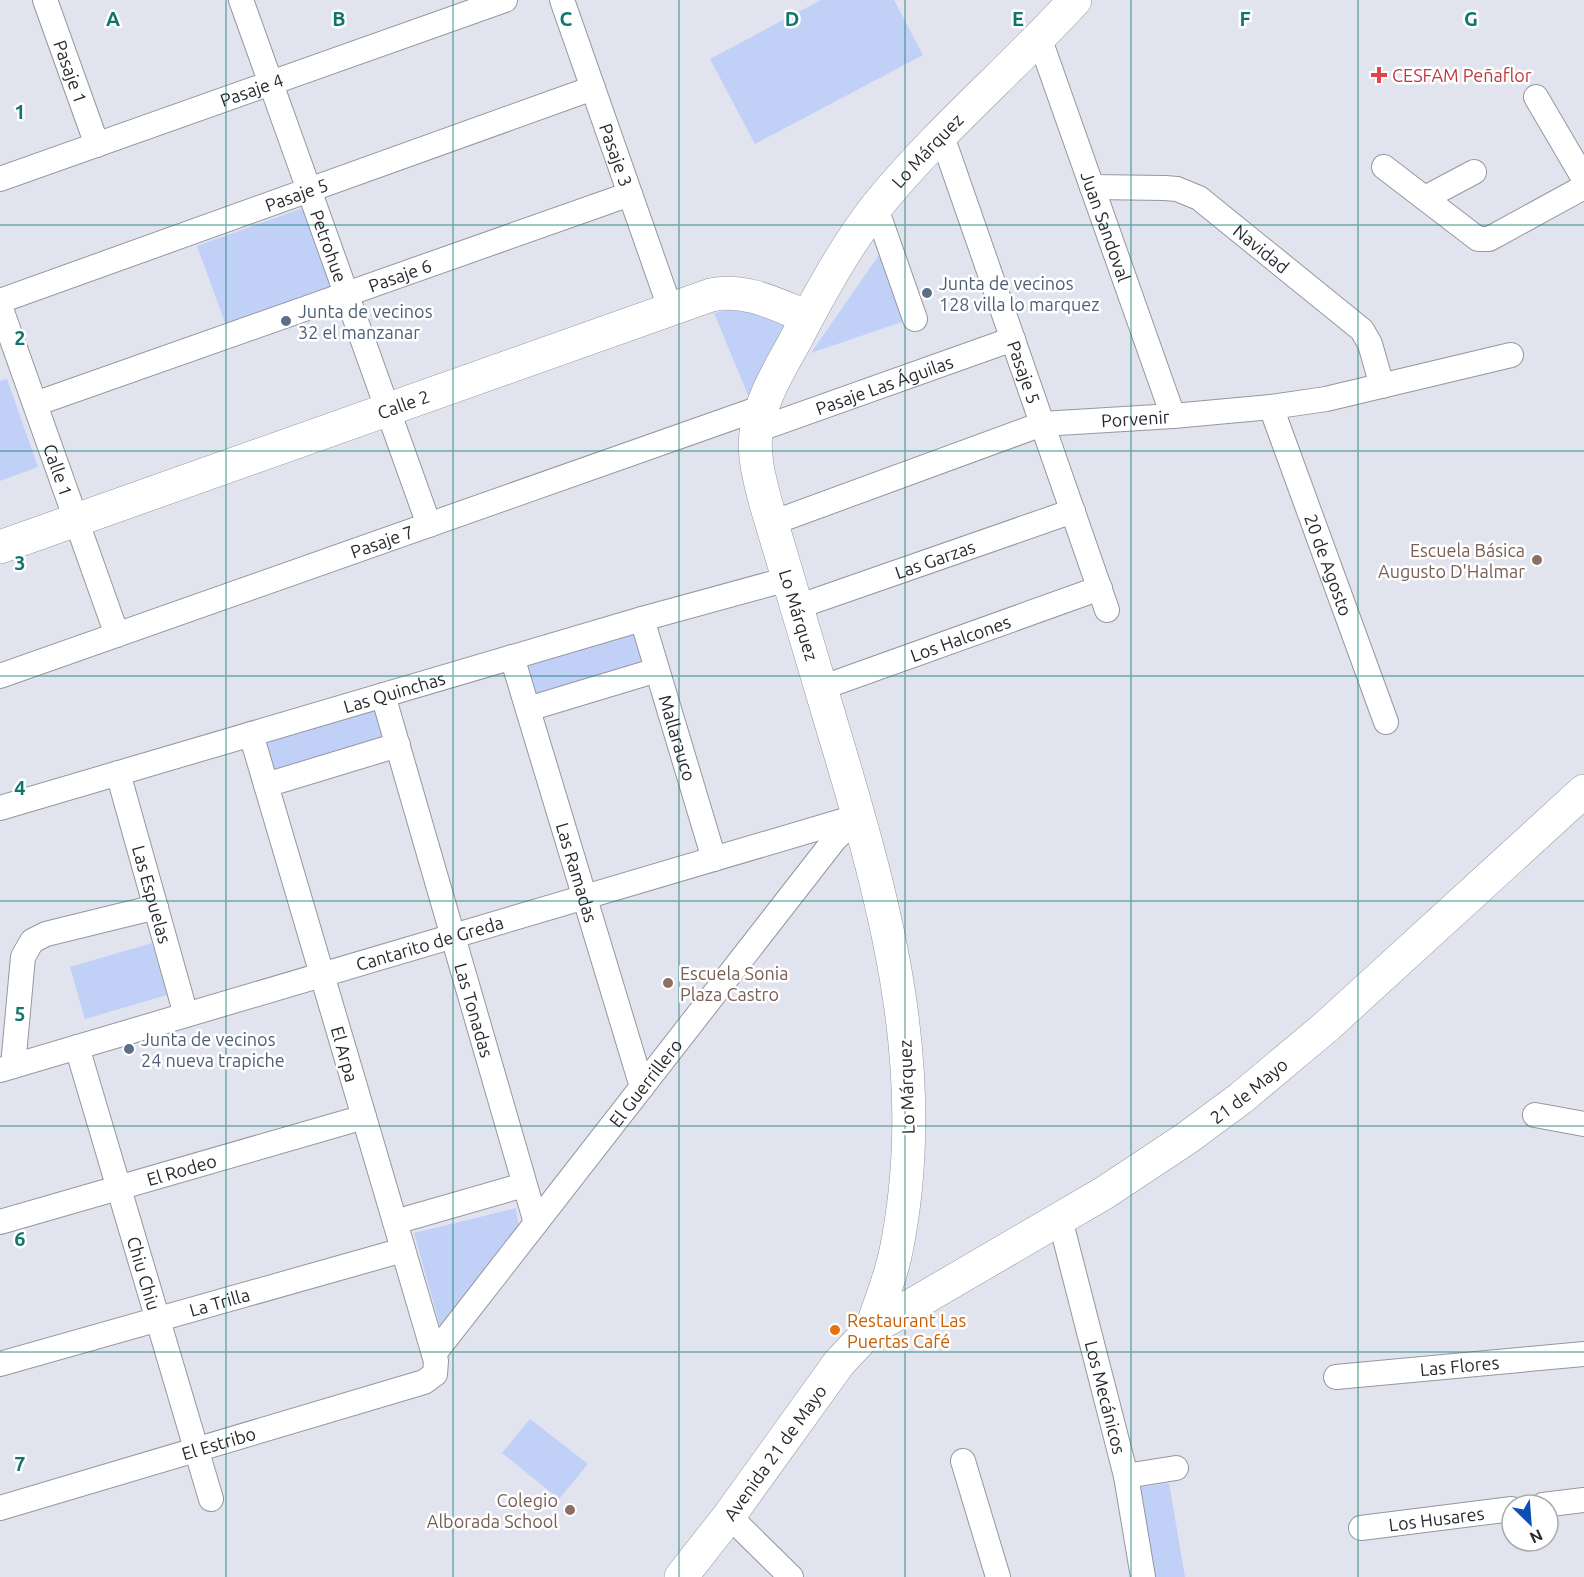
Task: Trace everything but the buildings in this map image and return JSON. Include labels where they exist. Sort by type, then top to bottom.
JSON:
[{"type":"street","name":"Pasaje 1","points":[[45,0],[97,145]]},
{"type":"street","name":"Petrohue","points":[[241,0],[429,525]]},
{"type":"street","name":"Pasaje 4","points":[[0,179],[505,0]]},
{"type":"street","name":"Pasaje 3","points":[[562,0],[670,308]]},
{"type":"street","name":"Lo Márquez","points":[[871,1329],[895,1258],[902,1214],[908,1131],[905,1036],[891,942],[878,886],[760,480],[755,451],[760,418],[774,380],[807,317],[852,242],[876,208],[896,184],[1075,0]]},
{"type":"street","name":"Juan Sandoval","points":[[1039,37],[1173,416]]},
{"type":"street","name":"Pasaje 5","points":[[0,301],[593,88]]},
{"type":"street","points":[[1536,98],[1584,179]]},
{"type":"street","name":"Pasaje 5","points":[[942,136],[1104,599]]},
{"type":"street","points":[[1384,166],[1478,239],[1489,239],[1584,187]]},
{"type":"street","points":[[1425,198],[1474,172]]},
{"type":"street","name":"Navidad","points":[[1092,187],[1177,189],[1199,198],[1362,330],[1370,344],[1382,386]]},
{"type":"street","name":"Pasaje 6","points":[[35,404],[630,194]]},
{"type":"street","points":[[876,208],[915,319]]},
{"type":"street","name":"Calle 2","points":[[0,547],[76,522],[711,295],[736,292],[761,298],[807,317]]},
{"type":"street","name":"Calle 1","points":[[0,306],[117,635]]},
{"type":"street","name":"Pasaje Las Águilas","points":[[760,418],[1013,339]]},
{"type":"street","name":"Porvenir","points":[[772,523],[1042,424],[1173,416],[1271,407],[1326,399],[1511,355]]},
{"type":"street","name":"20 de Agosto","points":[[1271,407],[1386,722]]},
{"type":"street","name":"Pasaje 7","points":[[0,676],[429,525],[760,418]]},
{"type":"street","name":"Las Garzas","points":[[792,593],[1073,511]]},
{"type":"street","name":"Las Quinchas","points":[[0,808],[642,619],[792,593]]},
{"type":"street","name":"Los Halcones","points":[[821,688],[1104,599]]},
{"type":"street","name":"Mallarauco","points":[[642,619],[714,859]]},
{"type":"street","name":"Las Ramadas","points":[[512,657],[642,1087]]},
{"type":"street","points":[[528,708],[657,670]]},
{"type":"street","name":"Las Tonadas","points":[[383,695],[536,1223]]},
{"type":"street","name":"El Arpa","points":[[251,734],[395,1222],[434,1364]]},
{"type":"street","points":[[266,785],[398,745]]},
{"type":"street","name":"Las Espuelas","points":[[118,773],[186,1015]]},
{"type":"street","name":"21 de Mayo","points":[[871,1329],[1060,1219],[1187,1138],[1290,1058],[1584,791]]},
{"type":"street","name":"Cantarito de Greda","points":[[7,1068],[859,816]]},
{"type":"street","name":"El Guerrillero","points":[[434,1364],[536,1223],[835,839],[859,816]]},
{"type":"street","points":[[7,1068],[23,957],[32,941],[46,934],[156,907]]},
{"type":"street","name":"Chiu Chiu","points":[[77,1047],[211,1499]]},
{"type":"street","points":[[1535,1115],[1584,1124]]},
{"type":"street","name":"El Rodeo","points":[[0,1222],[364,1117]]},
{"type":"street","points":[[395,1222],[524,1185]]},
{"type":"street","name":"Los Mecánicos","points":[[1060,1219],[1126,1476],[1143,1577]]},
{"type":"street","name":"La Trilla","points":[[0,1364],[403,1250]]},
{"type":"street","name":"Avenida 21 de Mayo","points":[[681,1577],[729,1516],[839,1363],[871,1329]]},
{"type":"street","name":"Las Flores","points":[[1336,1377],[1584,1354]]},
{"type":"street","name":"El Estribo","points":[[0,1508],[424,1382],[434,1364]]},
{"type":"street","points":[[963,1461],[998,1577]]},
{"type":"street","points":[[1126,1476],[1176,1468]]},
{"type":"street","points":[[1560,1503],[1584,1500]]},
{"type":"street","name":"Los Husares","points":[[1361,1528],[1500,1511]]},
{"type":"street","points":[[729,1516],[791,1577]]},
{"type":"shaded area","points":[[821,0],[894,0],[923,55],[755,144],[710,59]]},
{"type":"shaded area","points":[[303,208],[333,290],[227,328],[197,246]]},
{"type":"shaded area","points":[[881,252],[905,321],[811,353]]},
{"type":"shaded area","points":[[748,306],[792,322],[750,400],[714,313]]},
{"type":"shaded area","points":[[7,379],[38,467],[0,481],[0,381]]},
{"type":"shaded area","points":[[638,627],[649,665],[535,700],[524,662]]},
{"type":"shaded area","points":[[378,704],[390,742],[272,776],[260,739]]},
{"type":"shaded area","points":[[152,943],[167,995],[85,1019],[70,967]]},
{"type":"shaded area","points":[[516,1208],[519,1228],[441,1330],[414,1233]]},
{"type":"shaded area","points":[[530,1419],[588,1464],[559,1499],[502,1453]]},
{"type":"shaded area","points":[[1169,1483],[1185,1577],[1155,1577],[1141,1487]]},
{"type":"place","name":"CESFAM Peñaflor","points":[[1379,75]]},
{"type":"place","name":"Junta de vecinos 128 villa lo marquez","points":[[927,293]]},
{"type":"place","name":"Junta de vecinos 32 el manzanar","points":[[286,321]]},
{"type":"place","name":"Escuela Básica Augusto D'Halmar","points":[[1537,560]]},
{"type":"place","name":"Escuela Sonia Plaza Castro","points":[[668,983]]},
{"type":"place","name":"Junta de vecinos 24 nueva trapiche","points":[[129,1049]]},
{"type":"place","name":"Restaurant Las Puertas Café","points":[[835,1330]]},
{"type":"place","name":"Colegio Alborada School","points":[[570,1510]]}]
